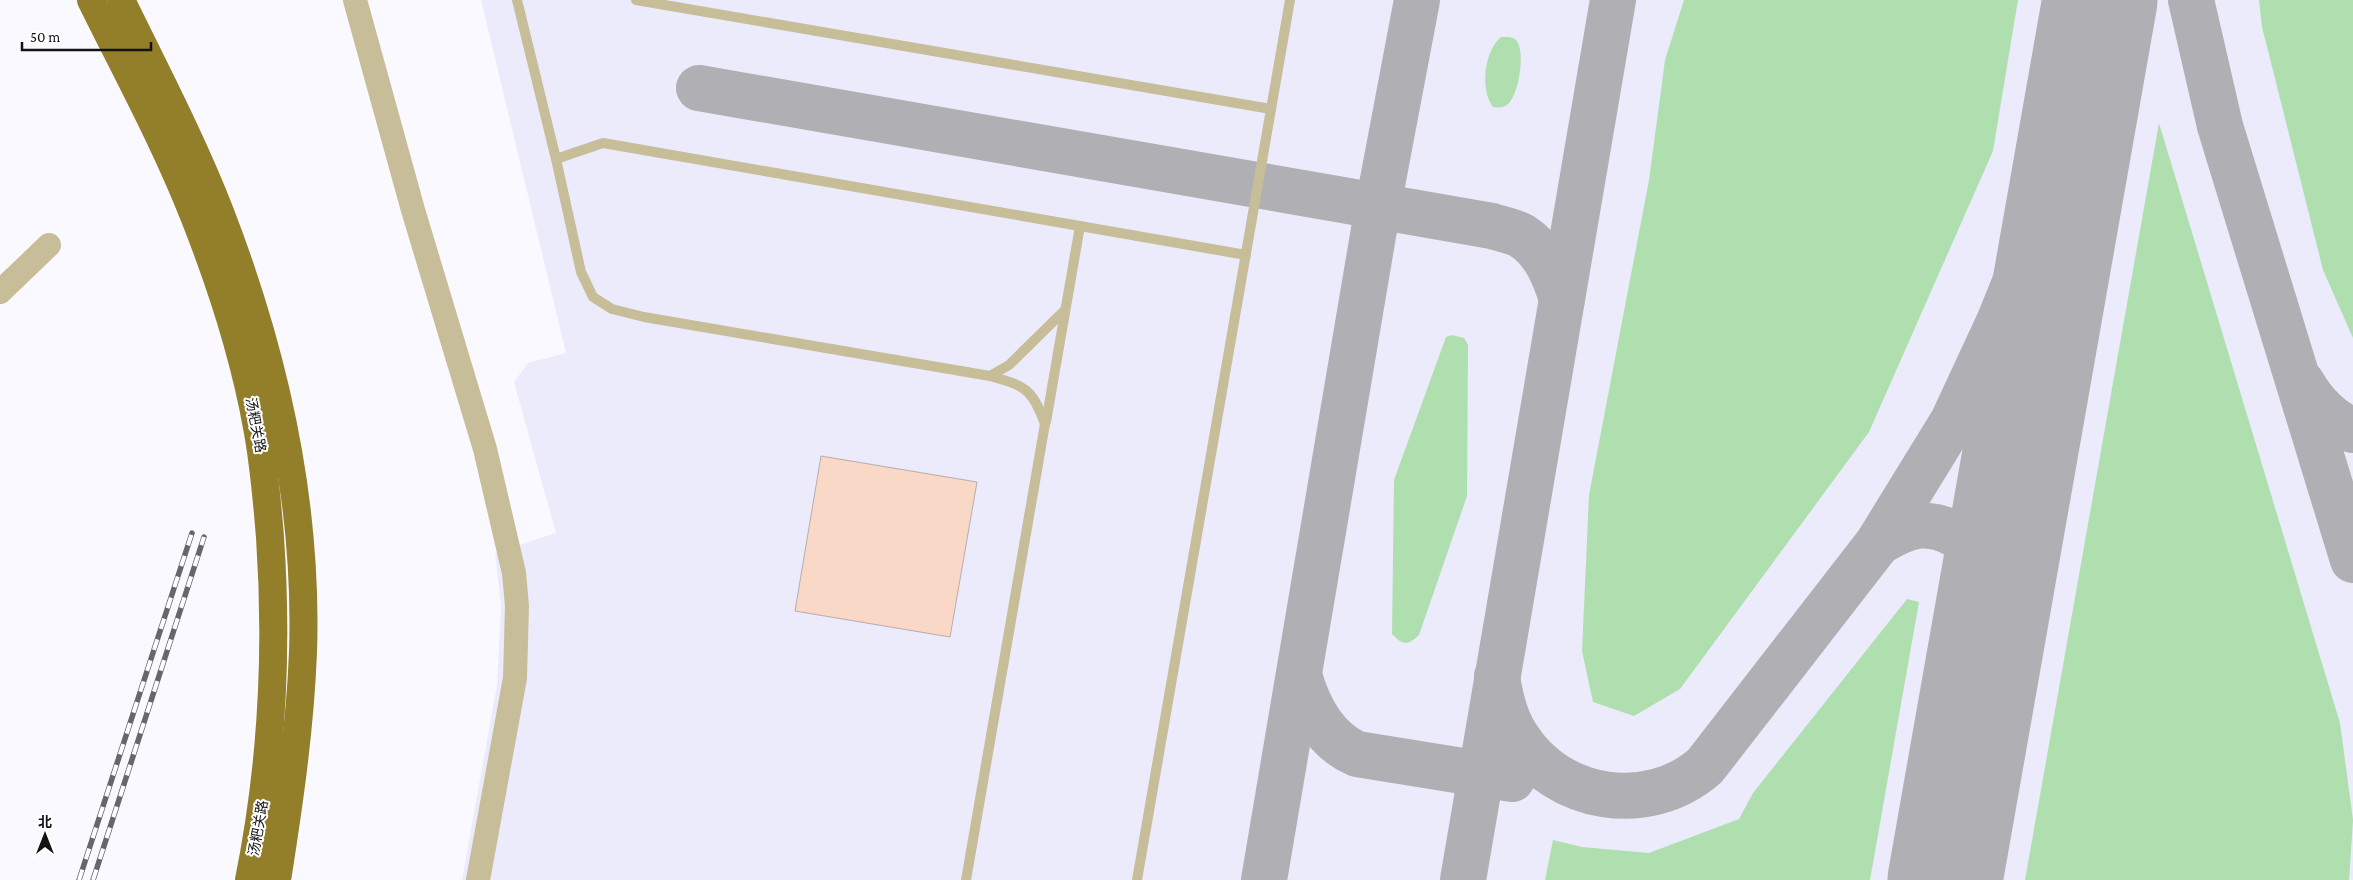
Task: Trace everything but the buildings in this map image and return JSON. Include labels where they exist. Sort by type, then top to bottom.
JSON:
[{"type":"highway","name":"汤粑关路","points":[[91,0],[193,213],[235,335],[257,427],[264,470],[273,582],[274,666],[268,768],[249,880]]},
{"type":"highway","name":"汤粑关路","points":[[121,0],[220,212],[259,325],[288,451],[300,556],[303,650],[296,747],[277,880]]},
{"type":"street","points":[[355,0],[413,210],[485,449],[514,573],[517,614],[515,678],[478,880]]},
{"type":"street","points":[[0,292],[49,245]]},
{"type":"lane","points":[[517,0],[556,159],[580,272],[593,297],[612,309],[644,318],[990,376],[1021,385],[1037,402],[1046,424]]},
{"type":"lane","points":[[636,0],[1271,109]]},
{"type":"lane","points":[[1137,880],[1290,0]]},
{"type":"lane","points":[[556,159],[603,143],[1246,255]]},
{"type":"lane","points":[[966,880],[1080,226]]},
{"type":"lane","points":[[990,376],[1009,365],[1065,310]]},
{"type":"shaded area","points":[[481,0],[2353,0],[2353,880],[462,880],[497,685],[501,607],[495,553],[556,533],[514,382],[528,363],[566,353]]},
{"type":"green space","points":[[1684,0],[2018,0],[1993,151],[1869,432],[1680,689],[1634,716],[1593,702],[1582,651],[1589,495],[1649,180],[1665,60]]},
{"type":"green space","points":[[2259,0],[2353,0],[2353,338],[2323,270],[2262,27]]},
{"type":"green space","points":[[1501,37],[1511,37],[1516,40],[1521,53],[1521,62],[1518,82],[1512,99],[1503,107],[1497,108],[1493,107],[1489,100],[1485,81],[1491,51]]},
{"type":"green space","points":[[2159,123],[2340,723],[2353,820],[2349,880],[2025,880]]},
{"type":"green space","points":[[1452,335],[1464,338],[1468,345],[1467,496],[1419,635],[1412,641],[1405,643],[1392,634],[1394,480],[1446,337]]},
{"type":"green space","points":[[1907,599],[1919,602],[1870,880],[1545,880],[1553,840],[1582,847],[1649,853],[1739,819],[1753,793]]},
{"type":"taxiway","points":[[1264,880],[1378,206],[1417,0]]},
{"type":"taxiway","points":[[1463,880],[1613,0]]},
{"type":"taxiway","points":[[2191,0],[2220,126],[2353,560]]},
{"type":"taxiway","points":[[699,88],[1492,226],[1519,234],[1537,249],[1548,264],[1562,299]]},
{"type":"taxiway","points":[[1497,676],[1504,708],[1509,723],[1517,737],[1534,759],[1555,776],[1579,787],[1605,794],[1631,796],[1657,792],[1682,782],[1705,766],[1878,543],[1953,421],[1999,322],[2048,206],[2080,114]]},
{"type":"taxiway","points":[[2302,383],[2323,411],[2337,422],[2353,430]]},
{"type":"taxiway","points":[[1878,543],[1901,530],[1917,526],[1937,527],[1947,530],[1965,541],[1978,555],[1985,569],[1994,602]]},
{"type":"taxiway","points":[[1299,675],[1307,699],[1319,721],[1336,740],[1357,754],[1512,779]]},
{"type":"runway","points":[[1945,880],[2100,0]]},
{"type":"railway","points":[[79,880],[192,533]]},
{"type":"railway","points":[[93,880],[204,537]]}]
